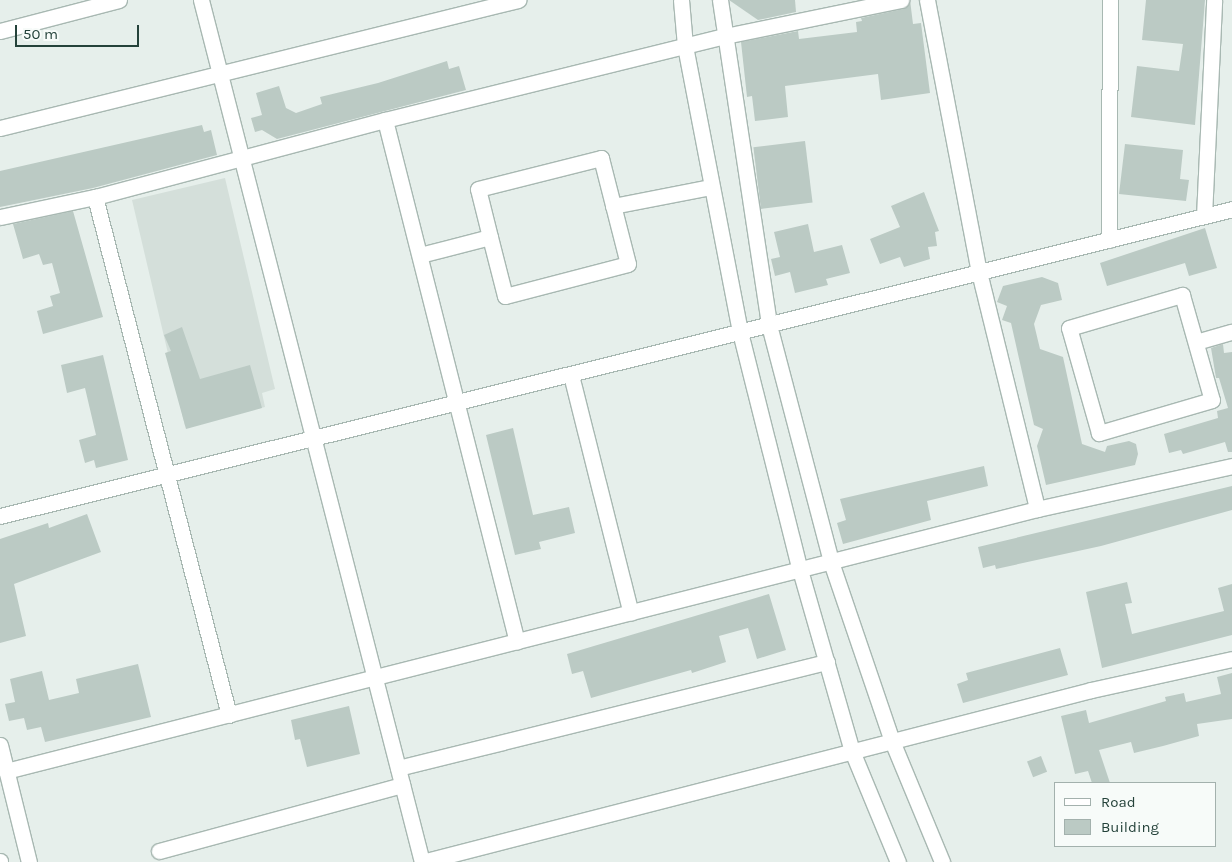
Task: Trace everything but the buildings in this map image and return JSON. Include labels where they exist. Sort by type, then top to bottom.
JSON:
[{"type":"street","points":[[0,31],[119,0]]},
{"type":"street","points":[[201,0],[243,157],[422,862],[1091,690],[1232,658]]},
{"type":"street","points":[[0,128],[518,0]]},
{"type":"street","points":[[681,0],[685,46],[740,332],[800,570],[852,751],[898,862]]},
{"type":"street","points":[[720,0],[769,325],[830,562],[892,741],[942,862]]},
{"type":"street","points":[[0,217],[94,197],[385,120],[850,5],[901,0]]},
{"type":"street","points":[[927,0],[980,272],[1037,509]]},
{"type":"street","points":[[1109,240],[1110,0]]},
{"type":"street","points":[[1204,216],[1214,0]]},
{"type":"street","points":[[385,120],[459,403],[517,642]]},
{"type":"street","points":[[601,158],[628,264],[505,296],[490,237],[478,189],[601,158]]},
{"type":"street","points":[[613,206],[711,187]]},
{"type":"street","points":[[94,197],[229,715]]},
{"type":"street","points":[[0,516],[1232,209]]},
{"type":"street","points":[[420,255],[490,237]]},
{"type":"street","points":[[1182,295],[1196,342],[1212,400],[1099,433],[1069,328],[1182,295]]},
{"type":"street","points":[[1196,342],[1232,332]]},
{"type":"street","points":[[571,375],[631,613]]},
{"type":"street","points":[[6,771],[375,679],[1037,509],[1232,466]]},
{"type":"street","points":[[398,768],[827,662]]},
{"type":"street","points":[[0,745],[29,862]]},
{"type":"street","points":[[159,851],[402,785]]},
{"type":"shaded area","points":[[225,178],[275,389],[262,393],[265,407],[185,426],[132,200]]}]
